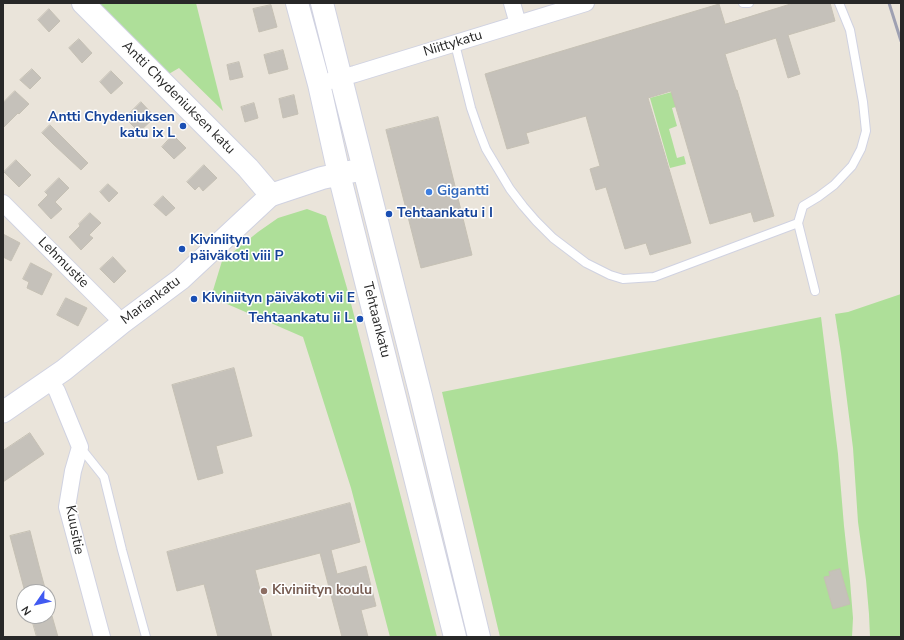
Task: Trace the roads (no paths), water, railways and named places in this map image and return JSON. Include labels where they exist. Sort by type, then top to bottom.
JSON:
[{"type":"main road","name":"Antti Chydeniuksen katu","points":[[83,3],[248,168],[271,195]]},
{"type":"main road","name":"Tehtaankatu","points":[[297,3],[319,84],[339,174],[455,637]]},
{"type":"main road","name":"Tehtaankatu","points":[[322,3],[480,637]]},
{"type":"main road","name":"Mariankatu","points":[[271,195],[322,178],[363,168]]},
{"type":"street","points":[[512,3],[518,24]]},
{"type":"street","name":"Niittykatu","points":[[319,84],[455,44],[586,3]]},
{"type":"street","name":"Mariankatu","points":[[3,412],[64,370],[122,323],[181,279],[271,195]]},
{"type":"street","name":"Lehmustie","points":[[3,203],[122,323]]},
{"type":"street","points":[[50,380],[57,391],[80,448]]},
{"type":"street","name":"Kuusitie","points":[[80,448],[72,471],[67,507],[102,637]]},
{"type":"lane","points":[[743,3],[749,3]]},
{"type":"lane","points":[[816,291],[798,224],[803,206],[834,185],[852,166],[861,149],[866,131],[863,102],[850,30],[839,3]]},
{"type":"lane","points":[[455,44],[471,108],[479,131],[486,149],[502,176],[523,206],[536,221],[586,264],[623,279],[654,277],[798,224]]},
{"type":"lane","points":[[80,448],[104,477],[146,637]]},
{"type":"railway","points":[[889,3],[901,41]]},
{"type":"place","name":"Antti Chydeniuksen katu ix L","points":[[183,126]]},
{"type":"place","name":"Gigantti","points":[[429,192]]},
{"type":"place","name":"Tehtaankatu i I","points":[[389,214]]},
{"type":"place","name":"Kiviniityn päiväkoti viii P","points":[[182,249]]},
{"type":"place","name":"Kiviniityn päiväkoti vii E","points":[[194,299]]},
{"type":"place","name":"Tehtaankatu ii L","points":[[360,319]]},
{"type":"place","name":"Kiviniityn koulu","points":[[264,591]]}]
